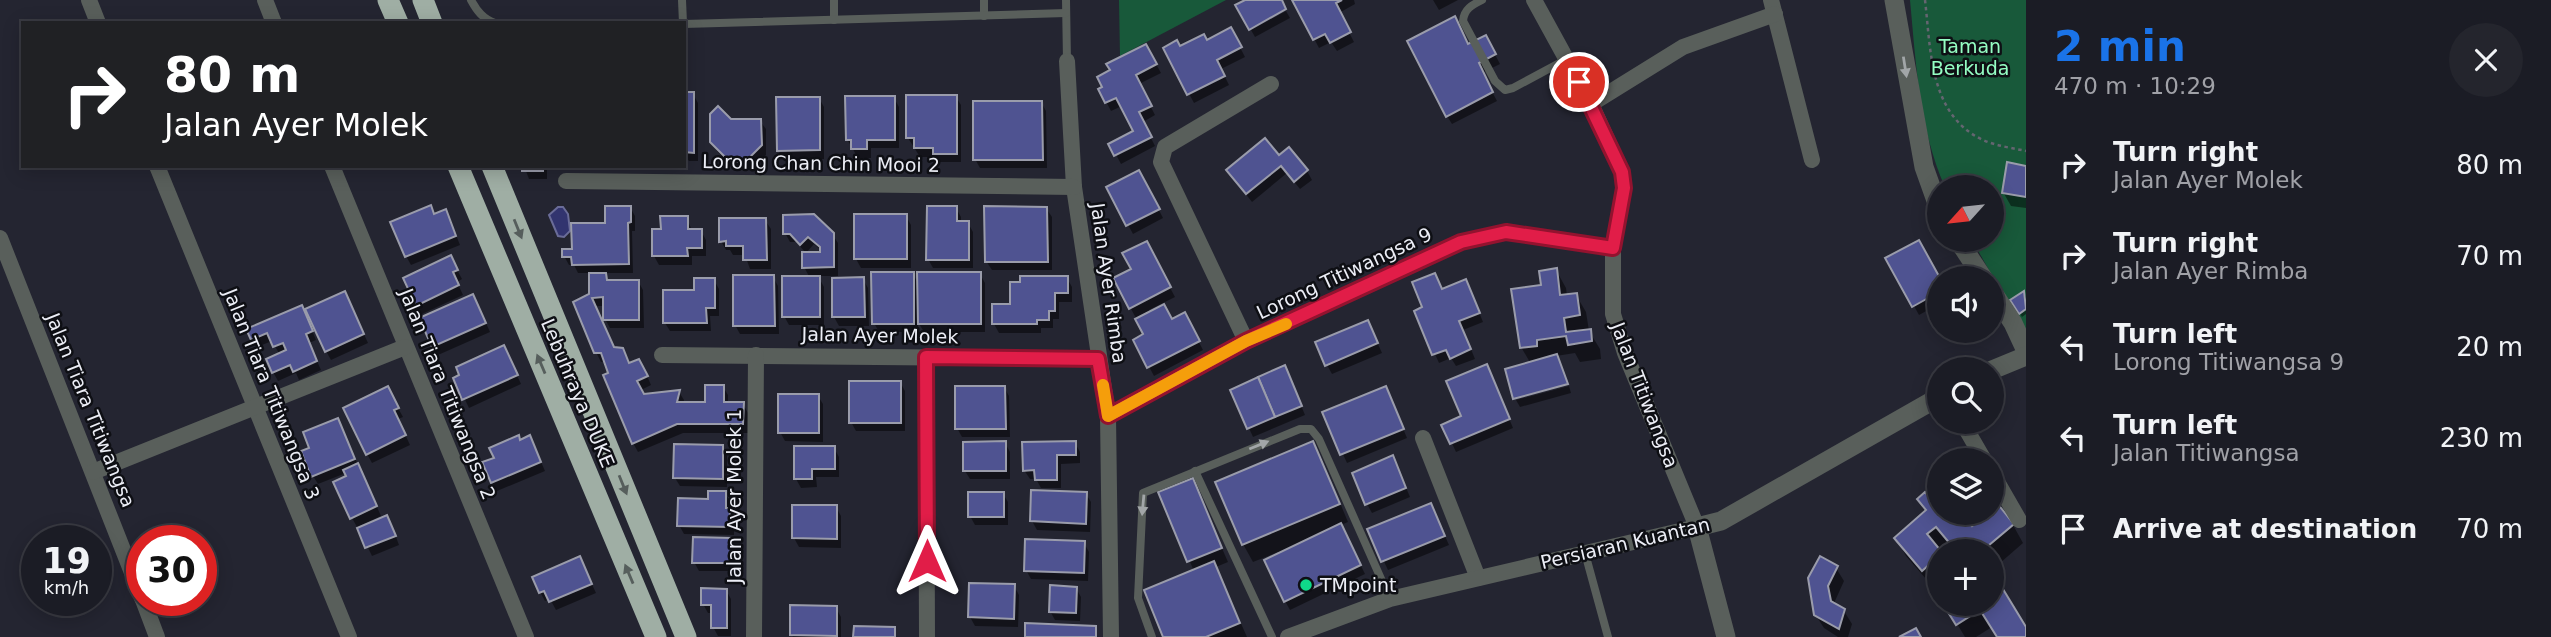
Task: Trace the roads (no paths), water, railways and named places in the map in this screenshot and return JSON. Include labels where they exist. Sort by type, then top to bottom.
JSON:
[{"type":"highway","points":[[388,0],[397,21]]},
{"type":"highway","points":[[423,0],[431,21]]},
{"type":"highway","name":"Lebuhraya DUKE","points":[[459,168],[656,637]]},
{"type":"highway","name":"Lebuhraya DUKE","points":[[493,168],[686,637]]},
{"type":"street","points":[[89,0],[98,21]]},
{"type":"street","points":[[265,0],[273,21]]},
{"type":"street","name":"Jalan Titiwangsa","points":[[1534,0],[1591,104],[1622,172],[1624,188],[1613,248],[1613,314],[1625,353],[1697,527],[1726,637]]},
{"type":"street","points":[[1894,0],[1927,175]]},
{"type":"street","points":[[1591,104],[1683,47],[1773,7],[1812,160]]},
{"type":"street","name":"Jalan Ayer Rimba","points":[[1067,61],[1074,187],[1108,416],[1111,637]]},
{"type":"street","points":[[1246,341],[1161,162],[1165,147],[1271,84]]},
{"type":"street","name":"Jalan Tiara Titiwangsa 3","points":[[158,168],[349,637]]},
{"type":"street","name":"Jalan Tiara Titiwangsa 2","points":[[333,168],[526,637]]},
{"type":"street","name":"Lorong Chan Chin Mooi 2","points":[[566,181],[1074,187]]},
{"type":"street","name":"Lorong Titiwangsa 9","points":[[1108,416],[1246,341],[1461,242],[1506,232],[1613,248]]},
{"type":"street","name":"Jalan Tiara Titiwangsa","points":[[0,238],[126,558]]},
{"type":"street","points":[[2004,309],[2026,354],[2004,364]]},
{"type":"street","points":[[93,472],[405,347]]},
{"type":"street","name":"Jalan Ayer Molek","points":[[662,355],[1098,359]]},
{"type":"street","name":"Jalan Ayer Molek 1","points":[[754,637],[756,355]]},
{"type":"street","points":[[926,357],[927,637]]},
{"type":"street","name":"Persiaran Kuantan","points":[[1288,637],[1390,599],[1721,521],[1927,404]]},
{"type":"street","points":[[1423,438],[1478,578]]},
{"type":"street","points":[[2004,494],[2019,520]]},
{"type":"street","name":"Jalan Tiara Titiwangsa","points":[[149,616],[157,637]]},
{"type":"lane","points":[[471,0],[478,12],[489,21]]},
{"type":"lane","points":[[682,0],[684,21]]},
{"type":"lane","points":[[834,0],[834,20]]},
{"type":"lane","points":[[984,0],[984,16]]},
{"type":"lane","points":[[1066,0],[1067,61]]},
{"type":"lane","points":[[1482,0],[1468,8],[1463,15],[1463,21],[1495,81],[1504,90],[1513,88],[1567,59]]},
{"type":"lane","points":[[686,23],[1066,13]]},
{"type":"lane","points":[[1152,637],[1138,598],[1143,493],[1300,429],[1311,429],[1318,439],[1390,599]]},
{"type":"lane","points":[[1195,471],[1272,637]]},
{"type":"lane","points":[[1585,553],[1608,637]]},
{"type":"place","name":"TMpoint","points":[[1306,585]]},
{"type":"park label","name":"Taman Berkuda","points":[[1970,57]]}]
